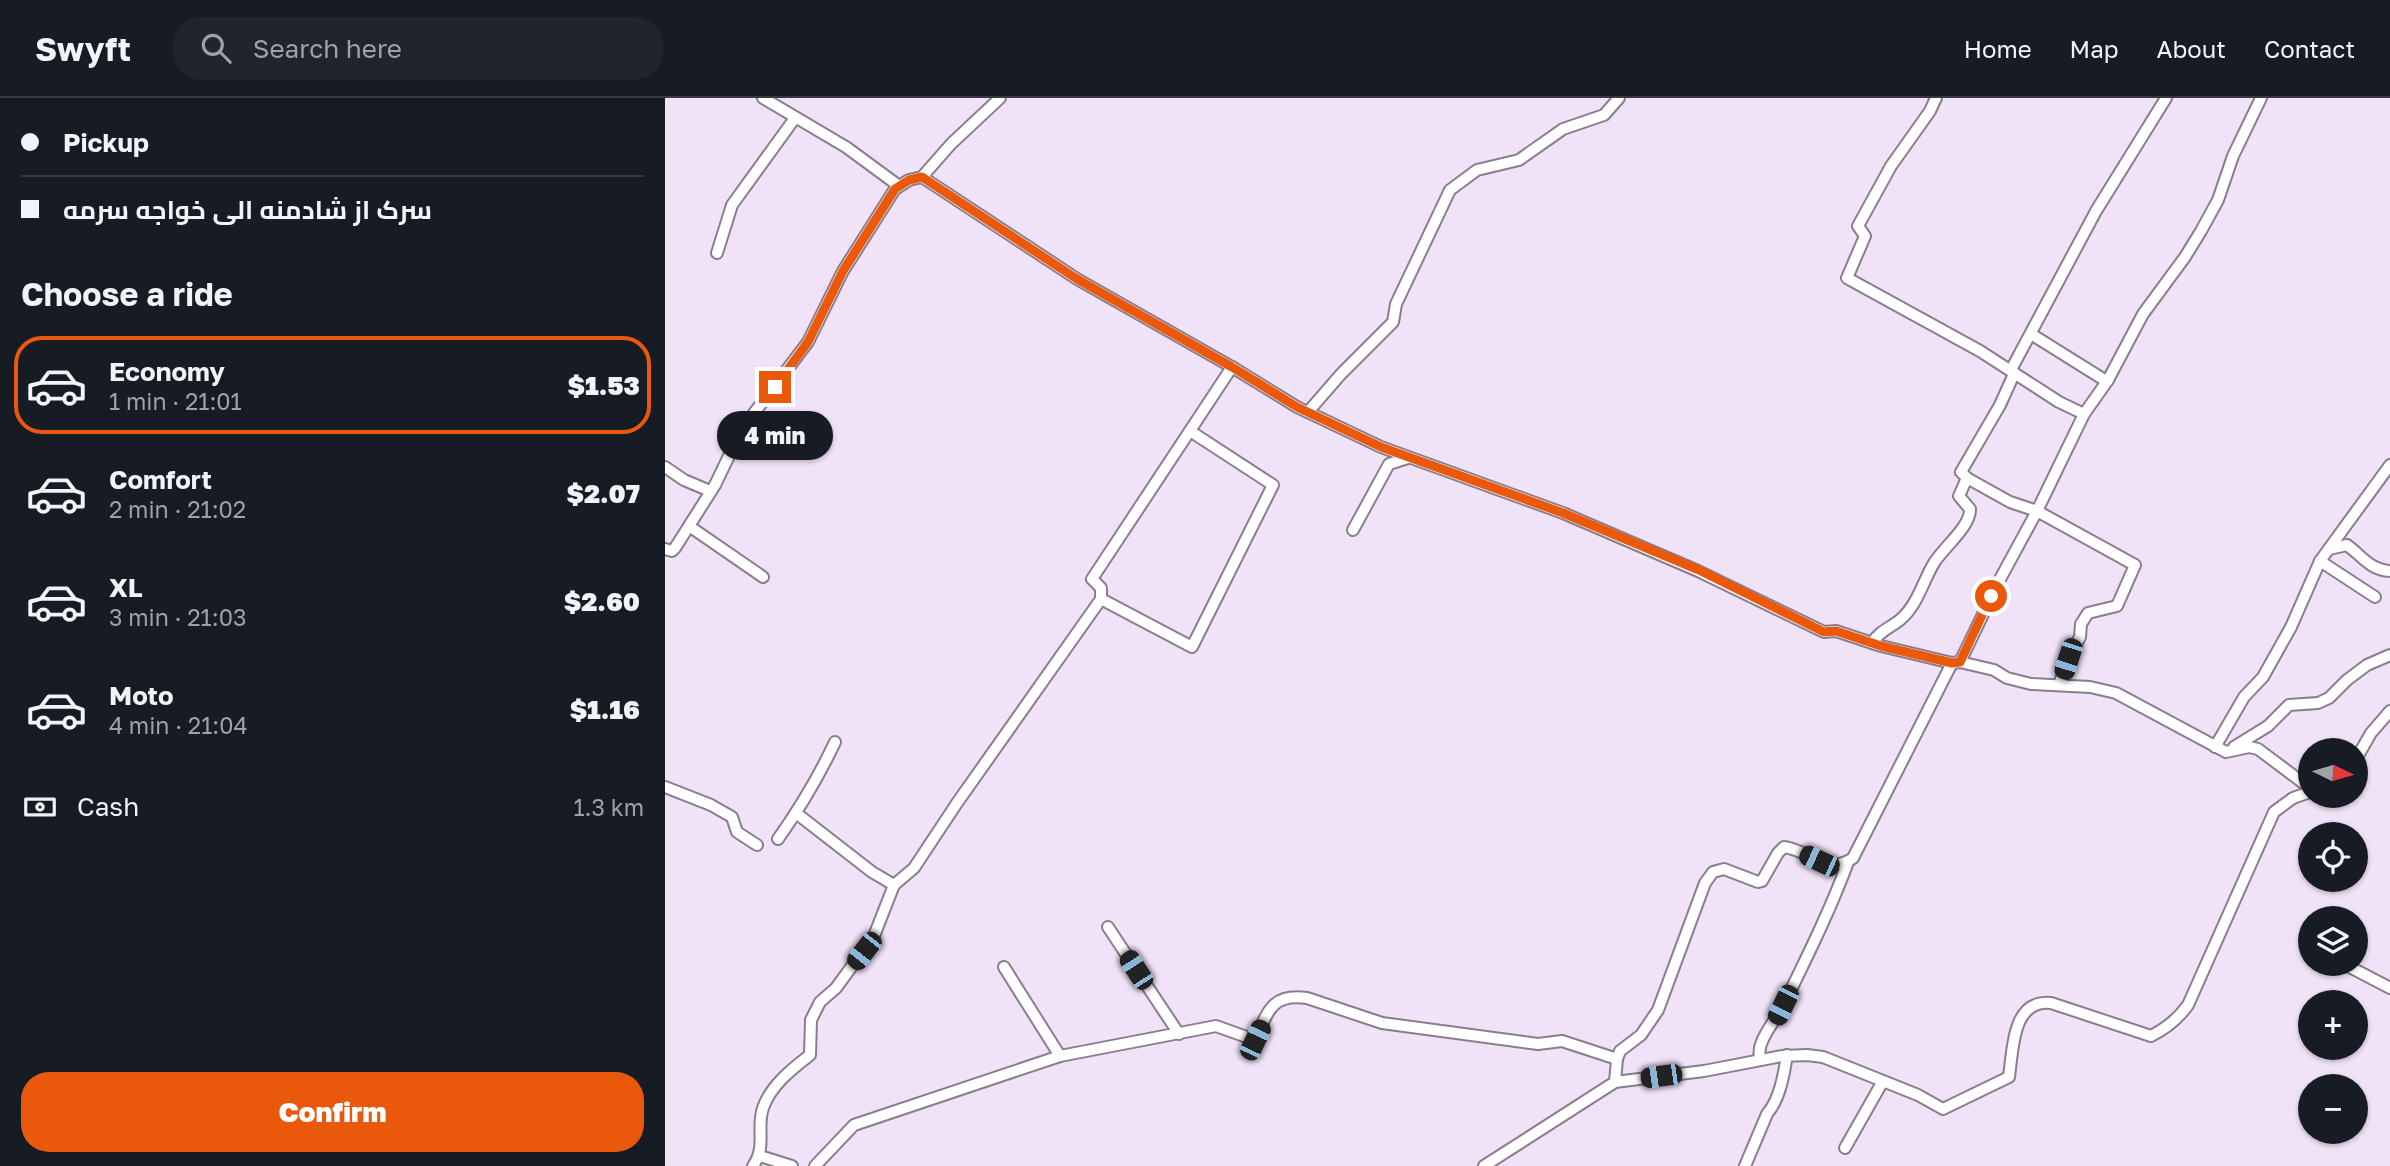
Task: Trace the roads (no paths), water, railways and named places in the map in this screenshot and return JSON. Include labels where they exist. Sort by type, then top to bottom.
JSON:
[{"type":"street","points":[[763,98],[846,147],[899,186]]},
{"type":"street","points":[[665,549],[672,551],[711,491],[742,429],[808,342],[843,271],[895,189],[909,180],[922,177],[951,144],[1000,98]]},
{"type":"street","points":[[1308,412],[1341,374],[1393,322],[1396,304],[1450,190],[1477,170],[1519,160],[1563,129],[1604,115],[1619,98]]},
{"type":"street","points":[[1936,98],[1930,111],[1891,166],[1858,226],[1865,236],[1847,278],[1980,351],[2059,402],[2084,414]]},
{"type":"street","points":[[2059,685],[2068,659],[2080,637],[2081,624],[2088,613],[2117,606],[2136,565],[2037,511],[2010,502],[1961,472],[2000,405],[2014,374],[2013,368],[2095,211],[2166,98]]},
{"type":"street","points":[[1615,1082],[1617,1059],[1621,1051],[1641,1035],[1658,1010],[1705,883],[1713,872],[1724,869],[1758,882],[1762,881],[1784,847],[1830,866],[1848,862],[1853,858],[2037,511],[2084,414],[2108,380],[2143,314],[2185,257],[2218,200],[2233,156],[2261,98]]},
{"type":"street","points":[[717,253],[732,205],[796,118]]},
{"type":"street","points":[[922,177],[1077,279],[1308,412],[1408,458],[1563,513],[1699,570],[1824,632],[1836,631],[1872,643],[1994,670],[2007,678],[2031,684],[2090,687],[2116,693],[2220,749],[2258,749],[2298,781]]},
{"type":"street","points":[[2031,334],[2108,380]]},
{"type":"street","points":[[753,1166],[760,1156],[763,1108],[783,1076],[810,1055],[811,1020],[820,1002],[836,988],[874,936],[894,885],[914,868],[1101,599],[1101,588],[1093,579],[1232,367]]},
{"type":"street","points":[[1101,599],[1192,647],[1273,485],[1190,431]]},
{"type":"street","points":[[1353,530],[1389,464],[1408,458]]},
{"type":"street","points":[[2220,749],[2243,697],[2263,677],[2291,627],[2321,561],[2390,465]]},
{"type":"street","points":[[665,467],[684,480],[711,491]]},
{"type":"street","points":[[1872,643],[1912,606],[1934,562],[1969,519],[1970,509],[1959,496],[1967,478]]},
{"type":"street","points":[[689,526],[763,577]]},
{"type":"street","points":[[2329,549],[2347,545],[2370,566],[2390,571]]},
{"type":"street","points":[[2321,561],[2375,597]]},
{"type":"street","points":[[2220,749],[2268,726],[2289,705],[2318,703],[2329,698],[2367,665],[2390,655]]},
{"type":"street","points":[[2368,738],[2390,711]]},
{"type":"street","points":[[778,839],[821,771],[835,742]]},
{"type":"street","points":[[665,787],[711,805],[732,817],[737,832],[757,845]]},
{"type":"street","points":[[1484,1166],[1615,1082],[1704,1071],[1787,1055],[1823,1057],[1918,1095],[1943,1109],[2010,1077],[2015,1038],[2022,1017],[2027,1009],[2038,1002],[2051,1003],[2151,1036],[2167,1027],[2188,1005],[2274,812],[2298,796]]},
{"type":"street","points":[[796,813],[872,872],[894,885]]},
{"type":"street","points":[[1760,1059],[1760,1047],[1764,1038],[1792,988],[1838,890],[1848,862]]},
{"type":"street","points":[[1108,926],[1179,1034]]},
{"type":"street","points":[[1004,967],[1060,1056]]},
{"type":"street","points":[[2367,976],[2390,988]]},
{"type":"street","points":[[815,1166],[854,1125],[1060,1056],[1216,1026],[1255,1040],[1272,1006],[1280,999],[1294,996],[1382,1023],[1538,1044],[1562,1041],[1617,1059]]},
{"type":"street","points":[[1745,1166],[1767,1114],[1772,1109],[1784,1075],[1787,1055]]},
{"type":"street","points":[[1845,1148],[1883,1081]]},
{"type":"street","points":[[760,1156],[781,1163]]}]
